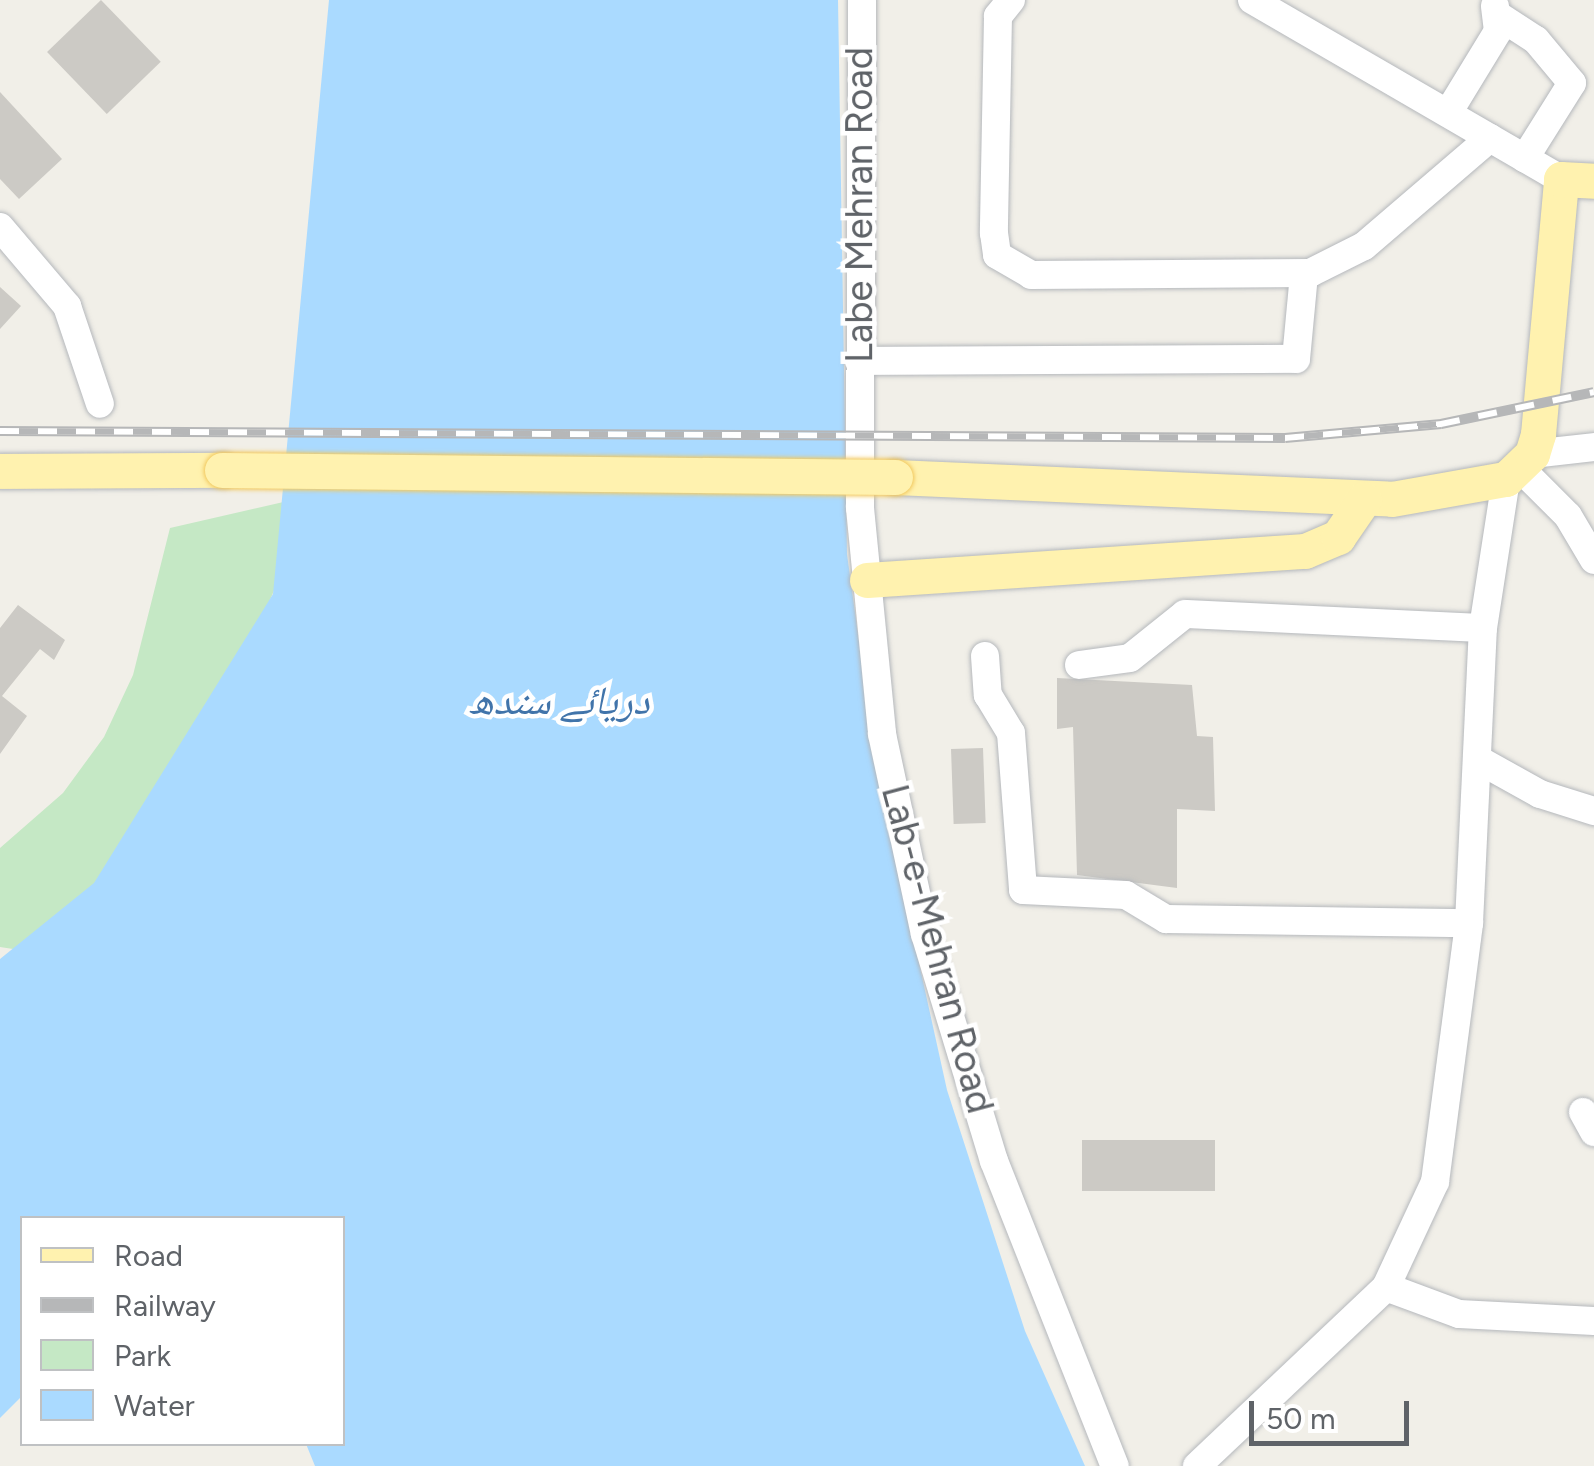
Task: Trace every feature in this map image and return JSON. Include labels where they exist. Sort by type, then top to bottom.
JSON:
[{"type":"main road","points":[[0,471],[894,476],[1364,498],[1439,495],[1520,468],[1578,180]]},
{"type":"main road","points":[[867,580],[1305,551],[1338,537],[1364,498]]},
{"type":"street","name":"Labe Mehran Road","points":[[858,410],[862,0]]},
{"type":"street","points":[[1010,0],[998,16],[997,255],[1031,275],[1304,274],[1364,246],[1490,138]]},
{"type":"street","points":[[1252,0],[1525,158],[1578,180]]},
{"type":"street","points":[[1448,114],[1490,50],[1496,8]]},
{"type":"street","points":[[1496,8],[1536,40],[1572,82],[1525,158]]},
{"type":"street","points":[[0,227],[67,306],[100,404]]},
{"type":"street","points":[[859,361],[1296,359],[1304,274]]},
{"type":"street","name":"Lab-e-Mehran Road","points":[[858,410],[860,508],[882,734],[926,934],[994,1160],[1115,1466]]},
{"type":"street","points":[[1520,468],[1594,447]]},
{"type":"street","points":[[1520,468],[1568,516],[1594,560]]},
{"type":"street","points":[[1196,1466],[1386,1287],[1435,1182],[1468,923],[1483,628],[1520,468]]},
{"type":"street","points":[[1079,666],[1130,658],[1185,614],[1483,628]]},
{"type":"street","points":[[985,656],[988,695],[1010,732],[1022,890],[1126,895],[1166,919],[1468,923]]},
{"type":"street","points":[[1477,759],[1540,794],[1594,811]]},
{"type":"street","points":[[1386,1287],[1459,1314],[1594,1321]]},
{"type":"green space","points":[[314,495],[193,784],[33,952],[0,947],[0,848],[63,793],[104,737],[133,675],[170,528]]},
{"type":"water","name":"دریائے سندھ","points":[[329,0],[838,0],[847,554],[877,773],[947,1090],[1025,1331],[1085,1466],[315,1466],[307,1446],[345,1446],[345,1216],[20,1216],[20,1398],[0,1418],[0,959],[94,883],[273,594]]},
{"type":"building","points":[[101,0],[161,62],[107,114],[47,52]]},
{"type":"building","points":[[0,92],[62,159],[19,199],[0,179]]},
{"type":"building","points":[[0,287],[21,306],[0,329]]},
{"type":"building","points":[[18,605],[65,640],[54,660],[40,649],[2,696],[27,716],[0,754],[0,628]]},
{"type":"building","points":[[1057,678],[1192,685],[1197,736],[1213,737],[1215,811],[1177,809],[1177,888],[1077,875],[1073,727],[1057,729]]},
{"type":"building","points":[[983,748],[986,823],[954,824],[951,749]]},
{"type":"building","points":[[1082,1140],[1215,1140],[1215,1191],[1082,1191]]},
{"type":"railway","points":[[0,431],[1285,438],[1441,424],[1594,392]]}]
